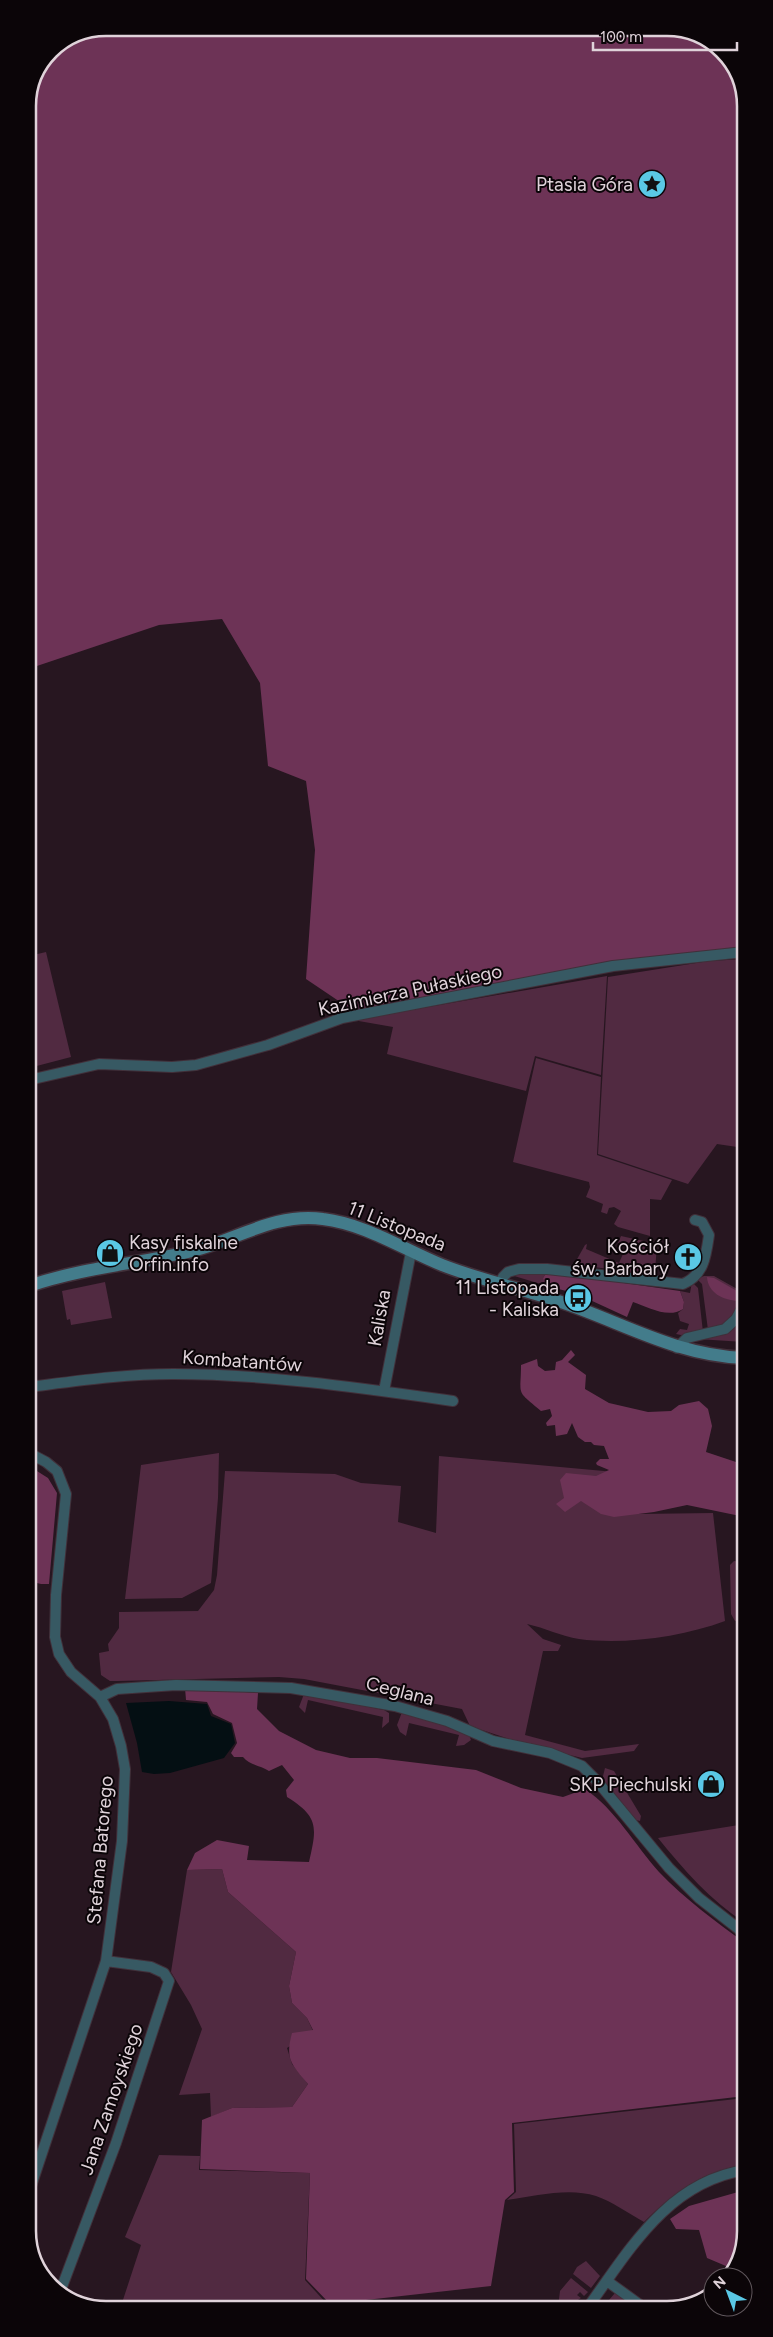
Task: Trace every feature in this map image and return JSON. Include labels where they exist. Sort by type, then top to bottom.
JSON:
[{"type":"main road","name":"11 Listopada","points":[[36,1284],[82,1271],[188,1252],[264,1226],[299,1218],[322,1218],[342,1222],[460,1272],[588,1311],[677,1348],[737,1357]]},
{"type":"street","name":"Kazimierza Pułaskiego","points":[[36,1078],[99,1064],[172,1067],[196,1064],[268,1044],[342,1018],[613,966],[737,953]]},
{"type":"street","points":[[500,1284],[502,1277],[508,1272],[518,1269],[547,1269],[683,1284],[694,1280],[700,1271],[709,1235],[702,1222],[695,1220]]},
{"type":"street","name":"Kaliska","points":[[384,1391],[411,1252]]},
{"type":"street","points":[[677,1348],[687,1338],[725,1328],[737,1317]]},
{"type":"street","name":"Kombatantów","points":[[36,1386],[135,1375],[174,1374],[224,1376],[384,1391],[453,1401]]},
{"type":"street","name":"Stefana Batorego","points":[[36,1457],[57,1471],[66,1494],[56,1595],[55,1637],[59,1654],[71,1672],[100,1697],[113,1719],[125,1768],[122,1841],[106,1961],[36,2171]]},
{"type":"street","name":"Ceglana","points":[[100,1697],[117,1689],[176,1684],[291,1688],[395,1706],[447,1721],[493,1741],[550,1753],[579,1764],[597,1781],[649,1845],[699,1898],[737,1928]]},
{"type":"street","name":"Jana Zamoyskiego","points":[[63,2285],[116,2143],[169,1981],[164,1972],[151,1967],[106,1961]]},
{"type":"street","points":[[592,2301],[646,2228],[664,2209],[693,2188],[737,2171]]},
{"type":"street","points":[[607,2281],[635,2301]]},
{"type":"shaded area","points":[[106,36],[671,36],[689,40],[702,46],[719,60],[730,75],[737,106],[737,948],[603,963],[355,1012],[306,979],[315,850],[306,781],[268,766],[260,683],[222,619],[159,625],[36,666],[36,106],[42,79],[48,67],[57,57],[67,48],[79,42]]},
{"type":"shaded area","points":[[46,952],[71,1057],[36,1066],[36,954]]},
{"type":"shaded area","points":[[737,959],[737,1147],[717,1144],[688,1184],[598,1154],[608,977],[709,961]]},
{"type":"shaded area","points":[[607,976],[601,1075],[535,1056],[526,1091],[387,1054],[393,1027],[353,1020]]},
{"type":"shaded area","points":[[536,1058],[601,1077],[597,1155],[672,1180],[661,1200],[650,1199],[650,1236],[618,1227],[614,1224],[621,1211],[614,1207],[609,1208],[607,1214],[601,1212],[603,1204],[586,1197],[590,1187],[589,1182],[513,1162]]},
{"type":"shaded area","points":[[621,1236],[657,1244],[655,1272],[640,1273],[578,1265],[576,1261],[587,1244],[586,1249],[619,1263],[626,1247],[618,1243]]},
{"type":"shaded area","points":[[547,1272],[543,1278],[544,1285],[511,1275]]},
{"type":"shaded area","points":[[547,1272],[680,1291],[684,1302],[683,1309],[671,1313],[651,1309],[633,1302],[627,1317],[577,1294],[544,1285],[543,1278]]},
{"type":"shaded area","points":[[704,1276],[714,1276],[737,1289],[737,1310],[729,1321],[708,1330],[702,1284],[697,1279]]},
{"type":"shaded area","points":[[707,1277],[714,1278],[737,1291],[737,1301],[717,1295],[708,1283]]},
{"type":"shaded area","points":[[105,1282],[112,1318],[71,1325],[70,1319],[67,1320],[62,1291]]},
{"type":"shaded area","points":[[692,1282],[698,1288],[703,1332],[676,1334],[680,1329],[687,1330],[689,1324],[680,1321],[678,1313],[683,1309],[684,1302],[680,1291],[690,1293]]},
{"type":"shaded area","points":[[737,1325],[737,1342],[697,1339],[727,1332]]},
{"type":"shaded area","points":[[571,1350],[575,1355],[568,1362],[586,1375],[585,1389],[609,1403],[648,1412],[671,1411],[679,1405],[699,1401],[708,1409],[712,1426],[706,1452],[737,1462],[737,1515],[687,1505],[654,1512],[614,1517],[601,1514],[581,1501],[565,1512],[556,1504],[564,1498],[560,1480],[566,1473],[596,1476],[609,1470],[596,1463],[600,1459],[609,1459],[604,1446],[585,1442],[578,1437],[572,1423],[567,1434],[556,1436],[555,1425],[547,1426],[546,1423],[552,1416],[550,1409],[541,1411],[521,1392],[521,1365],[537,1359],[538,1366],[545,1371],[555,1370],[556,1362],[562,1360]]},
{"type":"shaded area","points":[[219,1453],[218,1498],[211,1583],[182,1598],[125,1599],[141,1465]]},
{"type":"shaded area","points":[[439,1456],[637,1474],[639,1514],[713,1513],[725,1621],[672,1635],[615,1641],[579,1639],[527,1624],[543,1639],[561,1645],[558,1651],[543,1651],[525,1735],[585,1751],[639,1744],[634,1751],[582,1758],[521,1743],[470,1726],[462,1709],[304,1679],[279,1677],[110,1681],[101,1675],[99,1653],[109,1651],[108,1644],[119,1628],[119,1612],[198,1611],[214,1590],[217,1575],[225,1471],[335,1474],[361,1483],[401,1486],[398,1522],[436,1533]]},
{"type":"shaded area","points":[[36,1470],[48,1478],[57,1493],[49,1584],[36,1583]]},
{"type":"shaded area","points":[[734,1561],[737,1561],[737,1621],[735,1621],[731,1614],[730,1565]]},
{"type":"shaded area","points":[[185,1688],[258,1693],[257,1709],[279,1731],[316,1750],[350,1758],[377,1758],[476,1770],[521,1788],[563,1797],[585,1789],[606,1807],[650,1862],[669,1882],[700,1909],[737,1937],[737,2097],[512,2123],[514,2192],[505,2200],[491,2286],[357,2301],[327,2301],[306,2279],[310,2173],[200,2169],[202,2120],[232,2108],[292,2107],[308,2084],[291,2061],[289,2049],[292,2033],[313,2030],[307,2018],[292,2003],[289,1986],[296,1952],[228,1892],[222,1869],[187,1870],[195,1853],[217,1840],[249,1846],[247,1860],[309,1862],[314,1831],[313,1824],[305,1811],[287,1797],[286,1790],[294,1780],[282,1765],[269,1771],[248,1762],[243,1757],[234,1757],[231,1753],[237,1743],[232,1723],[213,1714],[207,1702],[186,1700]]},
{"type":"shaded area","points":[[304,1694],[384,1710],[389,1713],[389,1722],[382,1728],[383,1717],[308,1700],[305,1713],[299,1707]]},
{"type":"shaded area","points":[[169,1701],[207,1704],[211,1716],[231,1724],[235,1743],[224,1758],[170,1773],[154,1774],[142,1772],[137,1743],[126,1703]]},
{"type":"shaded area","points":[[402,1712],[460,1730],[469,1735],[471,1740],[464,1745],[456,1746],[459,1735],[409,1723],[406,1736],[400,1732],[397,1725]]},
{"type":"shaded area","points":[[605,1768],[614,1771],[641,1816],[640,1821],[636,1820],[602,1780]]},
{"type":"shaded area","points":[[737,1825],[737,1917],[720,1905],[698,1884],[658,1838]]},
{"type":"shaded area","points":[[222,1869],[228,1892],[296,1952],[289,1986],[292,2003],[307,2018],[313,2031],[287,2048],[292,2064],[308,2084],[292,2107],[232,2108],[211,2117],[210,2093],[179,2095],[202,2029],[191,2005],[171,1972],[187,1870]]},
{"type":"shaded area","points":[[737,2099],[737,2167],[716,2172],[690,2184],[644,2222],[608,2201],[586,2193],[563,2192],[507,2200],[516,2192],[514,2124]]},
{"type":"shaded area","points":[[159,2155],[200,2156],[199,2170],[310,2173],[305,2280],[324,2301],[123,2301],[141,2245],[125,2237]]},
{"type":"shaded area","points":[[737,2192],[736,2240],[727,2266],[707,2258],[699,2230],[676,2229],[670,2219],[689,2206]]},
{"type":"shaded area","points":[[586,2261],[600,2276],[591,2288],[573,2274],[577,2267]]},
{"type":"shaded area","points":[[571,2278],[588,2292],[584,2296],[580,2292],[577,2295],[581,2298],[575,2301],[559,2301],[560,2291]]},
{"type":"shaded area","points":[[616,2293],[627,2301],[608,2301]]},
{"type":"place","name":"Ptasia Góra","points":[[652,184]]},
{"type":"place","name":"Kasy fiskalne Orfin.info","points":[[110,1253]]},
{"type":"place","name":"Kościół św. Barbary","points":[[688,1257]]},
{"type":"place","name":"11 Listopada - Kaliska","points":[[578,1298]]},
{"type":"place","name":"SKP Piechulski","points":[[711,1784]]}]
